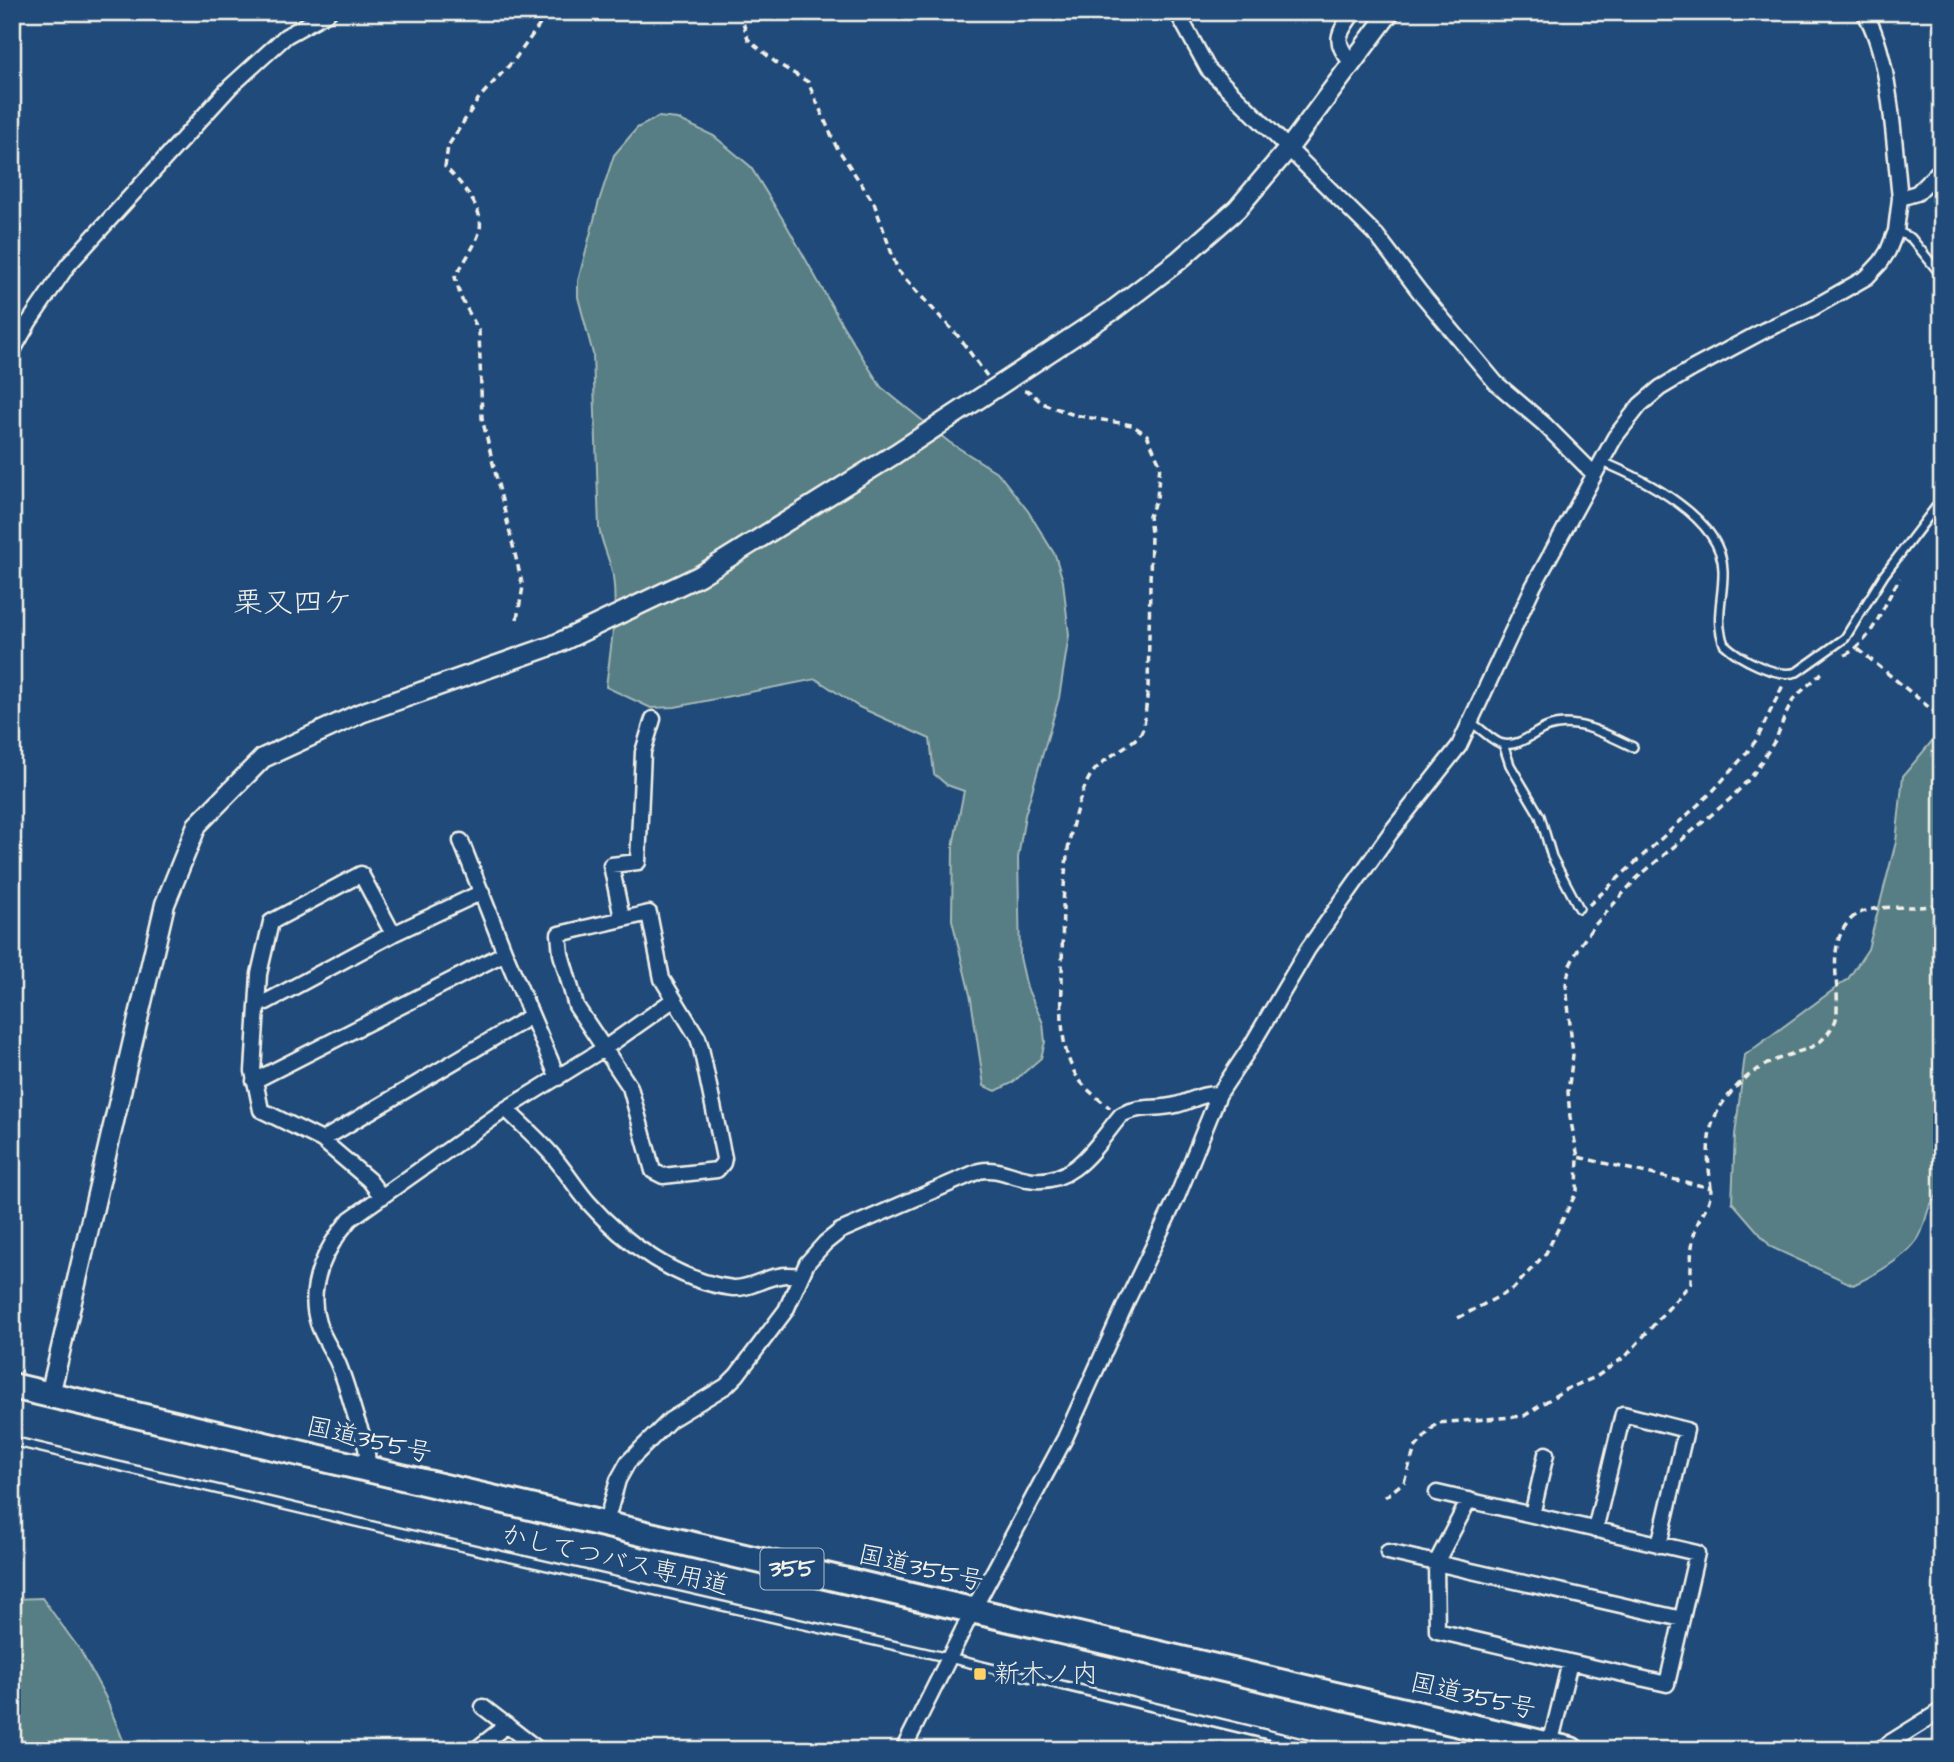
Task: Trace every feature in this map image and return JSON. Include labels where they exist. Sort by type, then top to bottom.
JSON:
[{"type":"highway","name":"国道355号","points":[[12,1387],[1560,1747]]},
{"type":"street","points":[[12,352],[68,265],[230,87],[286,36],[329,12]]},
{"type":"street","points":[[1177,12],[1208,68],[1377,236],[1496,383],[1597,467]]},
{"type":"street","points":[[1352,63],[1341,50],[1338,41],[1342,28],[1354,12]]},
{"type":"street","points":[[50,1395],[165,904],[197,825],[263,758],[361,712],[554,645],[699,576],[895,454],[1112,310],[1178,261],[1237,209],[1288,149],[1390,12]]},
{"type":"street","points":[[904,1750],[972,1611],[1065,1438],[1177,1198],[1219,1094],[1251,1046],[1308,948],[1391,832],[1459,746],[1533,587],[1581,502],[1597,467],[1640,405],[1660,388],[1765,330],[1821,304],[1867,277],[1881,262],[1896,231],[1900,198],[1885,71],[1873,26],[1864,12]]},
{"type":"street","points":[[1900,198],[1917,193],[1942,168]]},
{"type":"street","points":[[622,918],[611,865],[638,862],[643,752],[653,719]]},
{"type":"street","points":[[461,841],[558,1078]]},
{"type":"street","points":[[382,1197],[369,1180],[322,1140],[261,1110],[254,1081],[259,974],[271,922],[361,874],[393,934]]},
{"type":"street","points":[[258,1003],[266,1002],[393,934],[482,892]]},
{"type":"street","points":[[649,913],[657,966],[673,1000],[698,1038],[724,1158],[717,1170],[663,1176],[653,1171],[630,1087],[576,1006],[561,954],[559,934],[649,913]]},
{"type":"street","points":[[254,1081],[505,953]]},
{"type":"street","points":[[367,1470],[368,1452],[338,1364],[318,1324],[314,1301],[316,1282],[328,1251],[340,1231],[350,1219],[506,1110],[605,1048],[673,1000]]},
{"type":"street","points":[[322,1140],[531,1016]]},
{"type":"street","points":[[606,1526],[618,1480],[628,1462],[670,1420],[726,1386],[737,1375],[786,1310],[800,1276],[815,1252],[840,1231],[979,1171],[1001,1170],[1016,1177],[1037,1180],[1058,1178],[1072,1172],[1121,1115],[1138,1108],[1177,1105],[1196,1096],[1219,1094]]},
{"type":"street","points":[[506,1110],[552,1155],[607,1222],[636,1246],[672,1268],[698,1281],[737,1288],[755,1285],[777,1276],[800,1276]]},
{"type":"street","points":[[1595,1530],[1623,1414],[1686,1430],[1659,1545]]},
{"type":"street","points":[[1532,1515],[1546,1454]]},
{"type":"street","points":[[1437,1493],[1469,1500],[1659,1545],[1697,1553],[1667,1684],[1437,1631],[1436,1563],[1469,1500]]},
{"type":"street","points":[[1388,1552],[1682,1619]]},
{"type":"street","points":[[1560,1747],[1570,1661]]},
{"type":"street","points":[[483,1707],[539,1750]]},
{"type":"street","points":[[1878,1750],[1942,1710]]},
{"type":"street","points":[[475,1750],[507,1725]]},
{"type":"lane","points":[[1896,231],[1911,238],[1942,276]]},
{"type":"lane","points":[[1597,467],[1633,474],[1696,517],[1718,546],[1721,556],[1723,570],[1718,623],[1724,645],[1777,673],[1790,674],[1845,639],[1884,575],[1942,499]]},
{"type":"lane","points":[[1471,723],[1503,744],[1516,777],[1540,816],[1552,857],[1579,908]]},
{"type":"lane","points":[[1503,744],[1518,743],[1546,727],[1563,724],[1594,730],[1633,747]]},
{"type":"lane","name":"かしてつバス専用道","points":[[12,1441],[949,1658],[1331,1750]]},
{"type":"path","points":[[517,618],[523,587],[482,418],[479,331],[461,298],[455,277],[481,230],[476,208],[465,187],[445,167],[448,146],[479,98],[515,59],[549,12]]},
{"type":"path","points":[[740,12],[748,39],[775,62],[808,82],[836,146],[874,203],[898,271],[958,337],[996,388],[1030,392],[1042,403],[1074,415],[1132,425],[1147,435],[1160,464],[1157,498],[1149,516],[1148,688],[1144,726],[1140,735],[1096,768],[1089,779],[1072,831],[1063,916],[1062,1012],[1065,1047],[1071,1065],[1085,1088],[1121,1115]]},
{"type":"path","points":[[1838,659],[1858,649],[1867,640],[1906,569]]},
{"type":"path","points":[[1845,639],[1942,718]]},
{"type":"path","points":[[1458,1318],[1513,1289],[1546,1253],[1577,1191],[1578,1157],[1568,1091],[1573,1055],[1566,984],[1570,965],[1593,927],[1637,878],[1730,799],[1752,776],[1776,739],[1794,698],[1831,664]]},
{"type":"path","points":[[1579,908],[1584,910],[1712,792],[1757,739],[1790,674]]},
{"type":"path","points":[[1385,1497],[1404,1482],[1415,1448],[1437,1423],[1524,1416],[1564,1390],[1596,1377],[1626,1356],[1691,1283],[1692,1248],[1697,1226],[1710,1203],[1709,1133],[1714,1115],[1746,1077],[1767,1063],[1818,1045],[1836,1022],[1838,989],[1835,959],[1838,940],[1849,920],[1862,912],[1942,904]]},
{"type":"path","points":[[1578,1157],[1711,1188]]},
{"type":"green space","points":[[658,117],[678,119],[714,136],[750,166],[881,387],[949,442],[998,473],[1028,511],[1055,555],[1063,581],[1069,635],[1059,698],[1025,815],[1018,858],[1020,957],[1027,988],[1043,1023],[1045,1042],[1041,1058],[1012,1083],[996,1091],[984,1086],[971,999],[952,920],[953,846],[964,791],[947,785],[934,774],[930,739],[859,707],[816,679],[675,707],[651,708],[606,687],[615,603],[612,570],[599,528],[593,354],[578,297],[578,281],[614,155],[637,128]]},
{"type":"green space","points":[[1942,729],[1942,1191],[1931,1203],[1921,1234],[1911,1247],[1888,1266],[1853,1285],[1771,1247],[1732,1202],[1735,1135],[1745,1055],[1848,979],[1868,949],[1896,842],[1903,776]]},
{"type":"green space","points":[[42,1598],[80,1650],[105,1696],[127,1750],[12,1750],[12,1599]]},
{"type":"place","name":"新木ノ内","points":[[980,1674]]},
{"type":"district","name":"栗又四ケ","points":[[293,603]]}]
